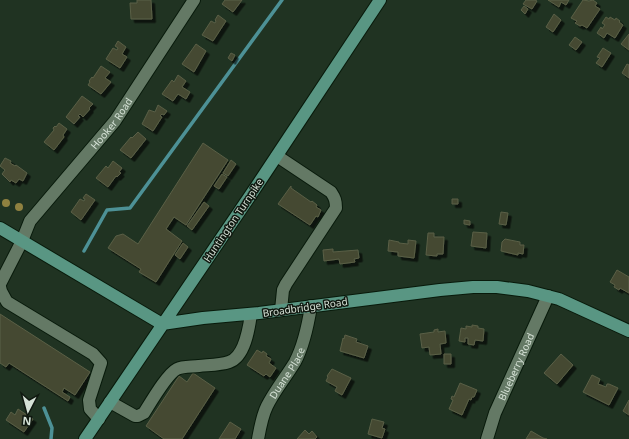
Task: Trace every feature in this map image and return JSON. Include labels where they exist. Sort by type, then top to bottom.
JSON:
[{"type":"main road","name":"Huntington Turnpike","points":[[85,439],[277,156],[380,0]]},
{"type":"main road","points":[[0,228],[162,324]]},
{"type":"main road","name":"Broadbridge Road","points":[[162,324],[473,287],[514,289],[548,296],[629,331]]},
{"type":"street","name":"Hooker Road","points":[[0,284],[22,241],[30,221],[114,121],[194,0]]},
{"type":"street","points":[[277,156],[331,192],[335,197],[336,202],[336,208],[286,284],[283,290],[281,310]]},
{"type":"street","points":[[0,287],[7,302],[93,354],[101,363],[89,400],[90,409],[99,419]]},
{"type":"street","name":"Blueberry Road","points":[[487,439],[495,413],[548,296]]},
{"type":"street","name":"Duane Place","points":[[258,439],[266,407],[295,362],[304,341],[311,306]]},
{"type":"street","points":[[110,402],[135,416],[138,416],[144,413],[170,374],[178,368],[230,362],[236,358],[245,342],[249,331],[251,314]]},
{"type":"building","points":[[137,0],[151,0],[152,19],[131,19],[130,3],[137,3]]},
{"type":"building","points":[[225,0],[242,0],[233,12],[222,4]]},
{"type":"building","points":[[526,0],[537,1],[532,9],[523,4]]},
{"type":"building","points":[[548,0],[569,0],[566,5],[561,2],[559,7]]},
{"type":"building","points":[[583,0],[593,0],[597,3],[595,6],[600,9],[587,28],[575,23],[577,21],[571,18]]},
{"type":"building","points":[[524,6],[528,9],[525,14],[521,10]]},
{"type":"building","points":[[554,14],[561,20],[553,32],[546,27]]},
{"type":"building","points":[[218,15],[226,21],[213,41],[202,35],[211,21],[215,23]]},
{"type":"building","points":[[606,17],[609,19],[610,17],[615,20],[616,18],[623,25],[615,38],[607,33],[604,38],[597,33],[601,27],[602,29],[605,25],[602,23]]},
{"type":"building","points":[[629,34],[629,50],[621,44]]},
{"type":"building","points":[[575,37],[582,42],[576,50],[569,45]]},
{"type":"building","points":[[118,41],[126,47],[122,54],[127,57],[120,68],[106,59],[113,48],[117,50],[118,48],[115,46]]},
{"type":"building","points":[[196,44],[206,51],[194,72],[182,64]]},
{"type":"building","points":[[603,48],[611,53],[602,67],[596,63],[600,58],[597,57]]},
{"type":"building","points":[[231,53],[235,55],[232,61],[228,58]]},
{"type":"building","points":[[627,64],[629,65],[629,78],[622,73]]},
{"type":"building","points":[[101,66],[110,72],[105,78],[111,82],[101,94],[88,85],[90,82],[89,81],[92,77],[93,78]]},
{"type":"building","points":[[178,75],[186,81],[182,87],[190,92],[186,99],[178,94],[173,101],[162,94],[172,80],[174,82]]},
{"type":"building","points":[[82,96],[93,104],[83,117],[80,114],[78,116],[80,117],[74,124],[66,117]]},
{"type":"building","points":[[158,105],[167,111],[164,115],[162,114],[160,116],[162,117],[153,131],[142,124],[149,110],[155,112]]},
{"type":"building","points":[[59,123],[67,129],[63,135],[64,137],[54,150],[44,142],[54,130],[53,128]]},
{"type":"building","points":[[138,132],[146,139],[131,158],[120,150],[131,137],[132,138]]},
{"type":"building","points":[[203,143],[228,160],[186,225],[174,217],[166,229],[182,241],[156,282],[139,272],[141,269],[108,248],[116,236],[123,234],[138,244]]},
{"type":"building","points":[[5,158],[11,161],[10,163],[15,166],[16,165],[27,173],[23,181],[19,179],[16,183],[11,180],[10,182],[2,174],[5,170],[0,166]]},
{"type":"building","points":[[231,160],[236,164],[228,176],[223,173]]},
{"type":"building","points":[[113,161],[122,168],[119,172],[121,173],[117,177],[116,176],[108,187],[96,178],[106,166],[108,168]]},
{"type":"building","points":[[222,174],[227,177],[219,189],[214,186]]},
{"type":"building","points":[[291,186],[291,188],[311,202],[312,201],[317,205],[316,207],[321,210],[318,217],[316,216],[310,225],[278,204]]},
{"type":"building","points":[[86,194],[95,200],[81,220],[71,212],[80,199],[84,201],[85,199],[83,198]]},
{"type":"building","points":[[452,199],[458,199],[458,204],[452,204]]},
{"type":"building","points":[[204,202],[209,206],[192,230],[187,226]]},
{"type":"building","points":[[501,212],[508,213],[506,225],[499,224]]},
{"type":"building","points":[[464,220],[470,221],[470,225],[464,224]]},
{"type":"building","points":[[473,232],[487,233],[486,248],[471,246]]},
{"type":"building","points":[[428,233],[434,233],[434,237],[444,237],[443,254],[437,254],[437,256],[426,255]]},
{"type":"building","points":[[505,239],[520,242],[520,245],[524,245],[523,254],[518,253],[518,255],[501,251],[502,242]]},
{"type":"building","points":[[389,240],[408,244],[408,240],[416,241],[414,258],[398,256],[398,252],[388,251]]},
{"type":"building","points":[[183,243],[188,247],[180,259],[175,255]]},
{"type":"building","points":[[333,249],[333,252],[358,250],[359,258],[354,259],[355,262],[340,264],[339,259],[324,261],[323,250]]},
{"type":"building","points":[[617,270],[629,277],[629,293],[620,288],[619,290],[610,282]]},
{"type":"building","points":[[0,314],[90,372],[75,395],[64,388],[62,392],[70,397],[68,401],[9,363],[6,367],[0,363]]},
{"type":"building","points":[[472,325],[484,329],[483,341],[475,340],[474,345],[468,344],[468,338],[465,338],[465,342],[459,341],[461,328],[466,329],[466,326],[472,327]]},
{"type":"building","points":[[438,329],[438,332],[445,331],[446,343],[440,344],[441,354],[430,355],[429,347],[422,348],[420,334],[434,332],[434,330]]},
{"type":"building","points":[[345,335],[357,339],[356,342],[368,346],[364,358],[340,351]]},
{"type":"building","points":[[257,350],[262,353],[263,351],[267,354],[266,356],[271,359],[269,363],[276,368],[270,377],[266,374],[264,376],[247,365]]},
{"type":"building","points":[[444,354],[451,354],[451,364],[444,364]]},
{"type":"building","points":[[561,354],[573,365],[557,384],[544,373]]},
{"type":"building","points":[[332,369],[351,378],[342,395],[335,391],[337,387],[326,381],[327,376]]},
{"type":"building","points":[[193,373],[215,388],[182,439],[164,439],[146,426],[179,376],[187,382]]},
{"type":"building","points":[[592,375],[600,379],[598,384],[606,387],[607,384],[609,384],[618,388],[609,405],[583,392]]},
{"type":"building","points":[[460,383],[477,390],[474,397],[472,397],[471,400],[469,399],[462,415],[449,409],[453,400],[451,399],[452,396],[454,397]]},
{"type":"building","points":[[629,400],[629,415],[623,411]]},
{"type":"building","points":[[18,409],[33,419],[24,432],[6,420],[11,412],[15,415]]},
{"type":"building","points":[[372,419],[384,422],[382,428],[385,429],[382,438],[368,434]]},
{"type":"building","points":[[230,422],[241,429],[235,439],[219,439]]},
{"type":"building","points":[[305,430],[309,434],[312,431],[317,437],[315,439],[297,439]]},
{"type":"building","points":[[531,431],[543,438],[547,439],[526,439]]},
{"type":"waterway","points":[[84,251],[107,210],[130,208],[282,0]]},
{"type":"waterway","points":[[44,408],[52,428],[51,439]]}]
